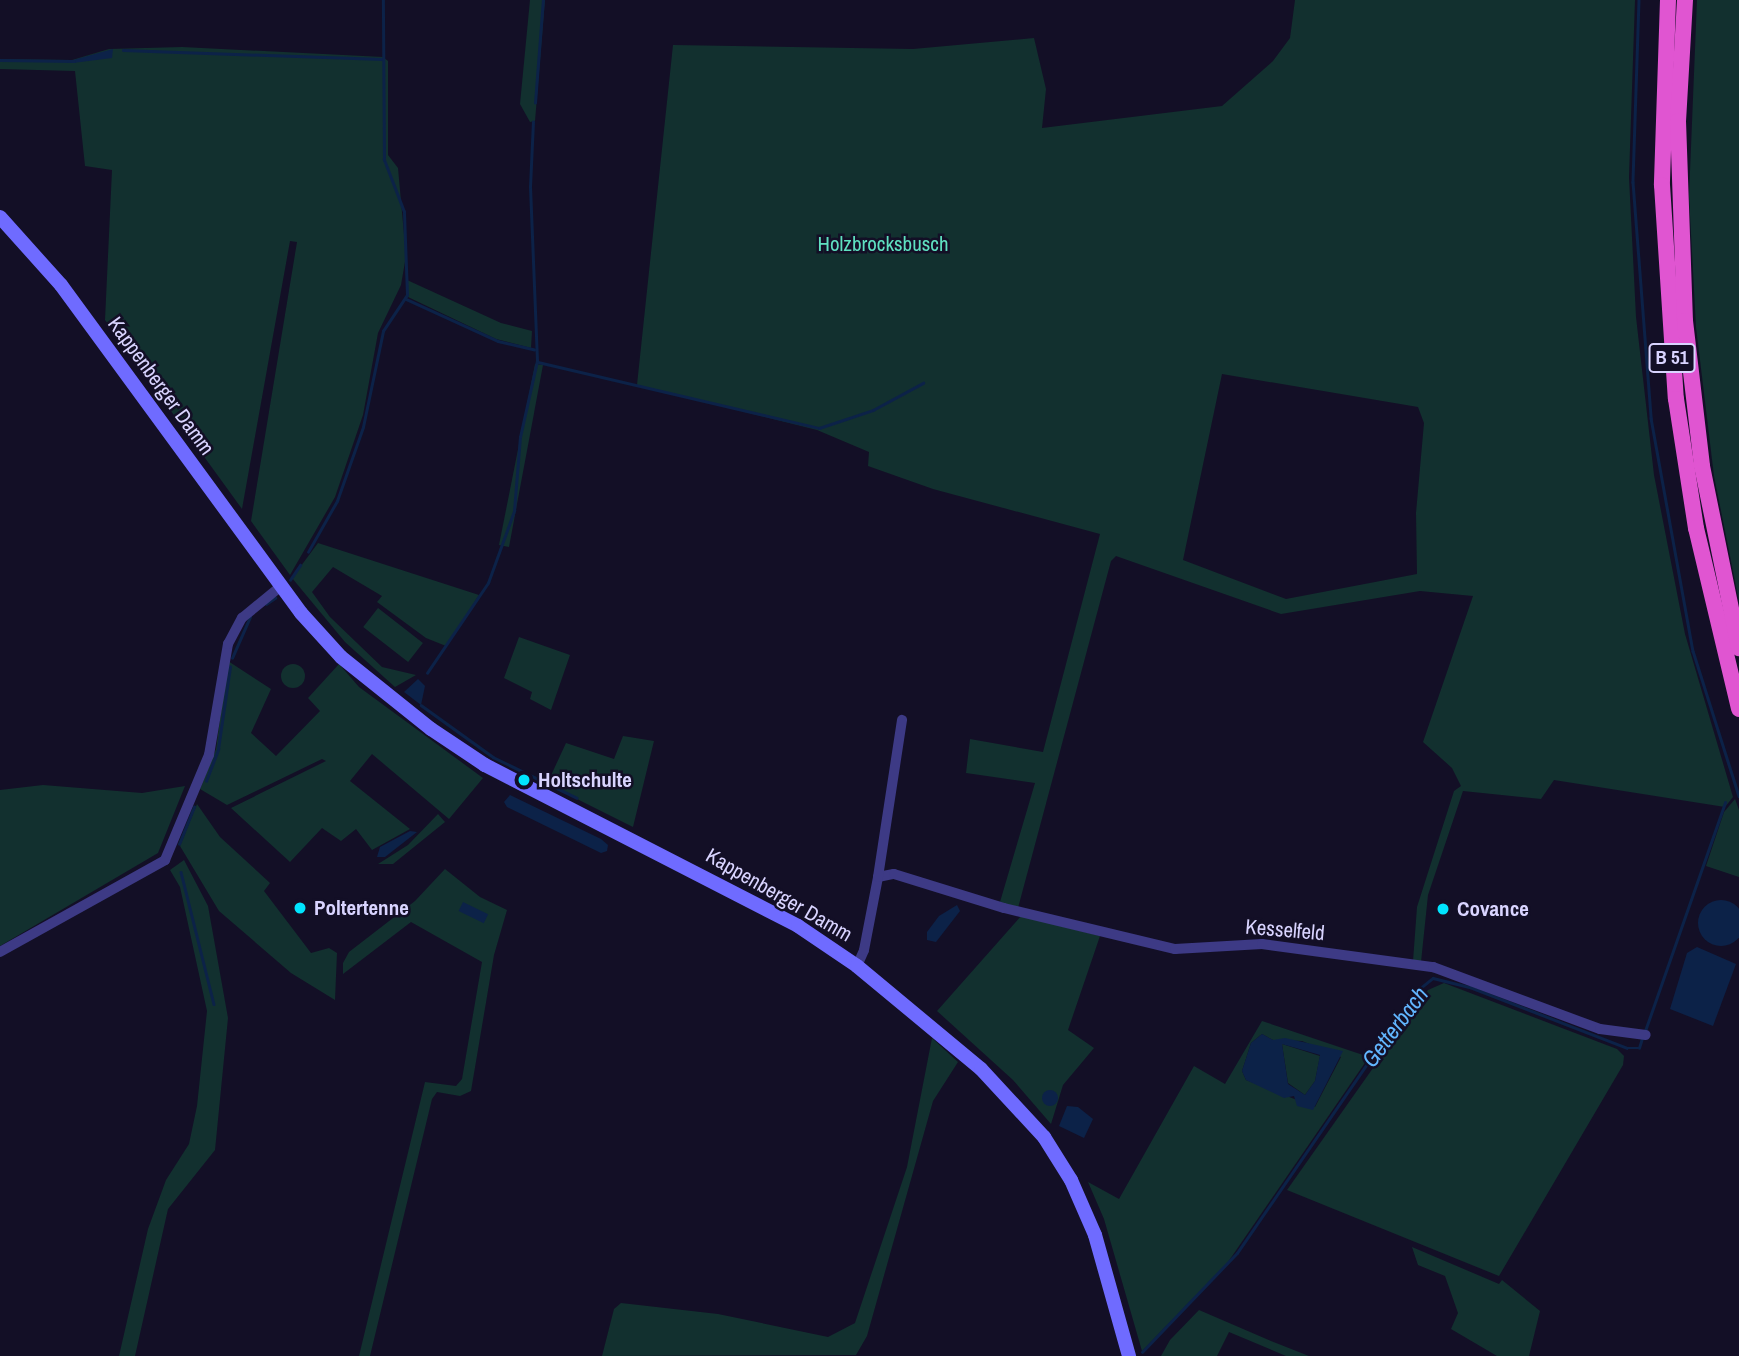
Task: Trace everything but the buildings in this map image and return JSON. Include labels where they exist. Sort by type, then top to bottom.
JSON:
[{"type":"highway","name":"B 51","points":[[1668,0],[1662,185],[1674,374],[1696,528],[1739,709]]},
{"type":"highway","name":"B 51","points":[[1685,0],[1678,134],[1685,321],[1702,466],[1739,648]]},
{"type":"main road","name":"Kappenberger Damm","points":[[0,217],[61,285],[281,586],[341,657],[456,746],[538,793],[757,901],[857,965],[963,1053],[1044,1137],[1085,1209],[1129,1356]]},
{"type":"street","points":[[0,952],[165,860],[209,755],[228,644],[242,618],[281,586]]},
{"type":"street","points":[[857,965],[864,950],[878,877],[902,720]]},
{"type":"street","name":"Kesselfeld","points":[[878,877],[894,874],[1004,908],[1175,949],[1262,944],[1427,966],[1600,1028],[1644,1035]]},
{"type":"green space","points":[[530,0],[545,0],[535,121],[530,122],[520,104]]},
{"type":"green space","name":"Holzbrocksbusch","points":[[1295,0],[1635,0],[1629,177],[1636,317],[1654,475],[1685,634],[1733,797],[1725,807],[1554,780],[1541,799],[1463,791],[1428,895],[1421,962],[1413,961],[1417,907],[1454,791],[1461,786],[1452,768],[1423,742],[1473,596],[1420,591],[1281,614],[1116,556],[1111,561],[1018,908],[1000,902],[1035,783],[966,773],[970,739],[1043,752],[1100,534],[933,489],[868,466],[869,452],[817,430],[637,385],[673,45],[913,49],[1034,38],[1046,89],[1042,128],[1222,106],[1273,61],[1290,38]],"holes":[[[1222,374],[1418,407],[1424,423],[1416,513],[1417,574],[1286,599],[1183,560]]]},
{"type":"green space","points":[[1697,0],[1739,0],[1739,601],[1714,476],[1696,327],[1689,196]]},
{"type":"green space","points":[[182,47],[383,57],[388,61],[388,155],[398,168],[406,256],[401,285],[378,333],[363,415],[335,497],[290,575],[251,521],[297,242],[290,241],[242,509],[105,320],[112,170],[85,166],[75,71],[0,69],[0,59],[72,60],[109,49]]},
{"type":"green space","points":[[407,280],[501,323],[532,331],[531,348],[496,339],[408,297]]},
{"type":"green space","points":[[535,364],[543,365],[509,547],[499,545]]},
{"type":"green space","points":[[318,543],[479,595],[446,646],[426,638],[377,602],[382,596],[333,567],[312,592],[330,617],[382,667],[416,675],[395,687],[345,642],[292,578]]},
{"type":"green space","points":[[378,608],[423,643],[408,662],[363,627]]},
{"type":"green space","points":[[519,637],[570,655],[551,710],[530,699],[532,692],[504,678]]},
{"type":"green space","points":[[228,661],[271,689],[251,733],[276,756],[320,711],[308,698],[339,664],[359,687],[483,778],[449,819],[372,754],[350,781],[410,829],[372,850],[356,829],[341,841],[322,828],[290,862],[231,808],[326,761],[322,759],[227,805],[200,789],[216,749]]},
{"type":"green space","points":[[293,664],[302,667],[305,676],[302,685],[293,688],[284,685],[281,676],[284,667]]},
{"type":"green space","points":[[623,736],[654,741],[633,827],[547,784],[566,743],[614,759]]},
{"type":"green space","points":[[43,785],[142,793],[185,786],[158,853],[0,946],[0,790]]},
{"type":"green space","points":[[1735,799],[1739,810],[1739,877],[1706,866],[1724,812]]},
{"type":"green space","points":[[197,804],[220,837],[270,883],[264,891],[311,953],[329,948],[337,953],[335,1000],[291,973],[219,911],[180,846]]},
{"type":"green space","points":[[438,814],[445,822],[393,864],[378,864],[408,845]]},
{"type":"green space","points":[[184,860],[208,906],[228,1018],[215,1150],[168,1209],[135,1356],[119,1356],[148,1229],[166,1180],[189,1144],[197,1106],[207,1011],[180,887],[170,870]]},
{"type":"green space","points":[[445,869],[480,897],[507,910],[494,955],[471,1091],[460,1096],[437,1092],[432,1099],[370,1356],[359,1356],[425,1082],[456,1086],[462,1079],[482,962],[411,922],[343,974],[343,963],[349,952],[415,901]]},
{"type":"green space","points":[[1021,916],[1100,936],[1068,1030],[1094,1048],[1063,1085],[1051,1124],[1013,1080],[937,1011]]},
{"type":"green space","points":[[1444,983],[1617,1049],[1624,1056],[1623,1065],[1499,1276],[1287,1190],[1428,990]]},
{"type":"green space","points":[[1262,1021],[1369,1057],[1228,1262],[1142,1351],[1104,1219],[1088,1182],[1119,1199],[1194,1066],[1225,1084]],"holes":[[[1262,1034],[1273,1040],[1302,1041],[1341,1057],[1315,1107],[1246,1080],[1242,1071],[1251,1043]]]},
{"type":"green space","points":[[932,1038],[958,1062],[933,1101],[867,1336],[856,1355],[602,1356],[614,1309],[621,1303],[718,1314],[828,1337],[855,1323],[907,1167]]},
{"type":"green space","points":[[1282,1044],[1320,1056],[1315,1081],[1305,1095],[1288,1083]]},
{"type":"green space","points":[[1412,1247],[1499,1284],[1502,1280],[1540,1311],[1529,1356],[1497,1356],[1451,1329],[1458,1313],[1445,1276],[1418,1265]]},
{"type":"green space","points":[[1199,1310],[1309,1356],[1286,1356],[1229,1332],[1217,1356],[1161,1356],[1170,1340]]},
{"type":"water","points":[[113,49],[112,58],[73,63],[73,60]]},
{"type":"water","points":[[418,679],[425,686],[421,705],[404,692]]},
{"type":"water","points":[[510,795],[601,839],[608,845],[607,851],[601,853],[507,807],[504,802]]},
{"type":"water","points":[[410,831],[417,832],[385,857],[377,857],[380,847]]},
{"type":"water","points":[[1721,900],[1737,907],[1744,923],[1737,939],[1721,946],[1705,939],[1698,923],[1705,907]]},
{"type":"water","points":[[463,902],[488,914],[484,923],[459,911]]},
{"type":"water","points":[[957,905],[960,911],[936,942],[927,940],[927,932],[939,916]]},
{"type":"water","points":[[1697,947],[1736,964],[1713,1026],[1670,1009],[1687,953]]},
{"type":"water","points":[[1262,1034],[1273,1040],[1285,1038],[1343,1051],[1313,1110],[1297,1106],[1294,1096],[1284,1098],[1246,1080],[1242,1071],[1251,1043]],"holes":[[[1282,1044],[1320,1055],[1315,1081],[1305,1095],[1288,1084]]]},
{"type":"water","points":[[1050,1090],[1056,1092],[1056,1104],[1050,1106],[1044,1104],[1042,1098],[1044,1092]]},
{"type":"water","points":[[1067,1106],[1078,1107],[1093,1119],[1084,1138],[1059,1126]]},
{"type":"waterway","points":[[308,552],[337,501],[363,427],[383,331],[407,295],[404,212],[384,160],[383,0]]},
{"type":"waterway","points":[[535,103],[543,0]]},
{"type":"waterway","points":[[1639,0],[1633,182],[1651,418],[1693,651],[1739,796]]},
{"type":"waterway","points":[[123,50],[382,59]]},
{"type":"waterway","points":[[0,60],[74,61]]},
{"type":"waterway","points":[[427,673],[488,583],[514,511],[520,437],[537,361],[530,187],[533,122]]},
{"type":"waterway","points":[[406,299],[498,341],[534,349]]},
{"type":"waterway","points":[[538,362],[819,428],[873,410],[923,383]]},
{"type":"waterway","points":[[290,580],[300,565]]},
{"type":"waterway","points":[[266,604],[275,598]]},
{"type":"waterway","points":[[232,658],[250,617]]},
{"type":"waterway","points":[[206,781],[218,749],[230,667]]},
{"type":"waterway","points":[[421,705],[493,757],[577,798]]},
{"type":"waterway","name":"Getterbach","points":[[1645,1031],[1725,803]]},
{"type":"waterway","points":[[179,844],[194,807]]},
{"type":"waterway","points":[[181,872],[214,1004]]},
{"type":"waterway","name":"Getterbach","points":[[1142,1352],[1237,1253],[1418,990],[1433,978],[1470,987],[1627,1048],[1639,1048],[1642,1038]]},
{"type":"place","name":"Holtschulte","points":[[524,780]]},
{"type":"place","name":"Poltertenne","points":[[300,908]]},
{"type":"place","name":"Covance","points":[[1443,909]]}]
